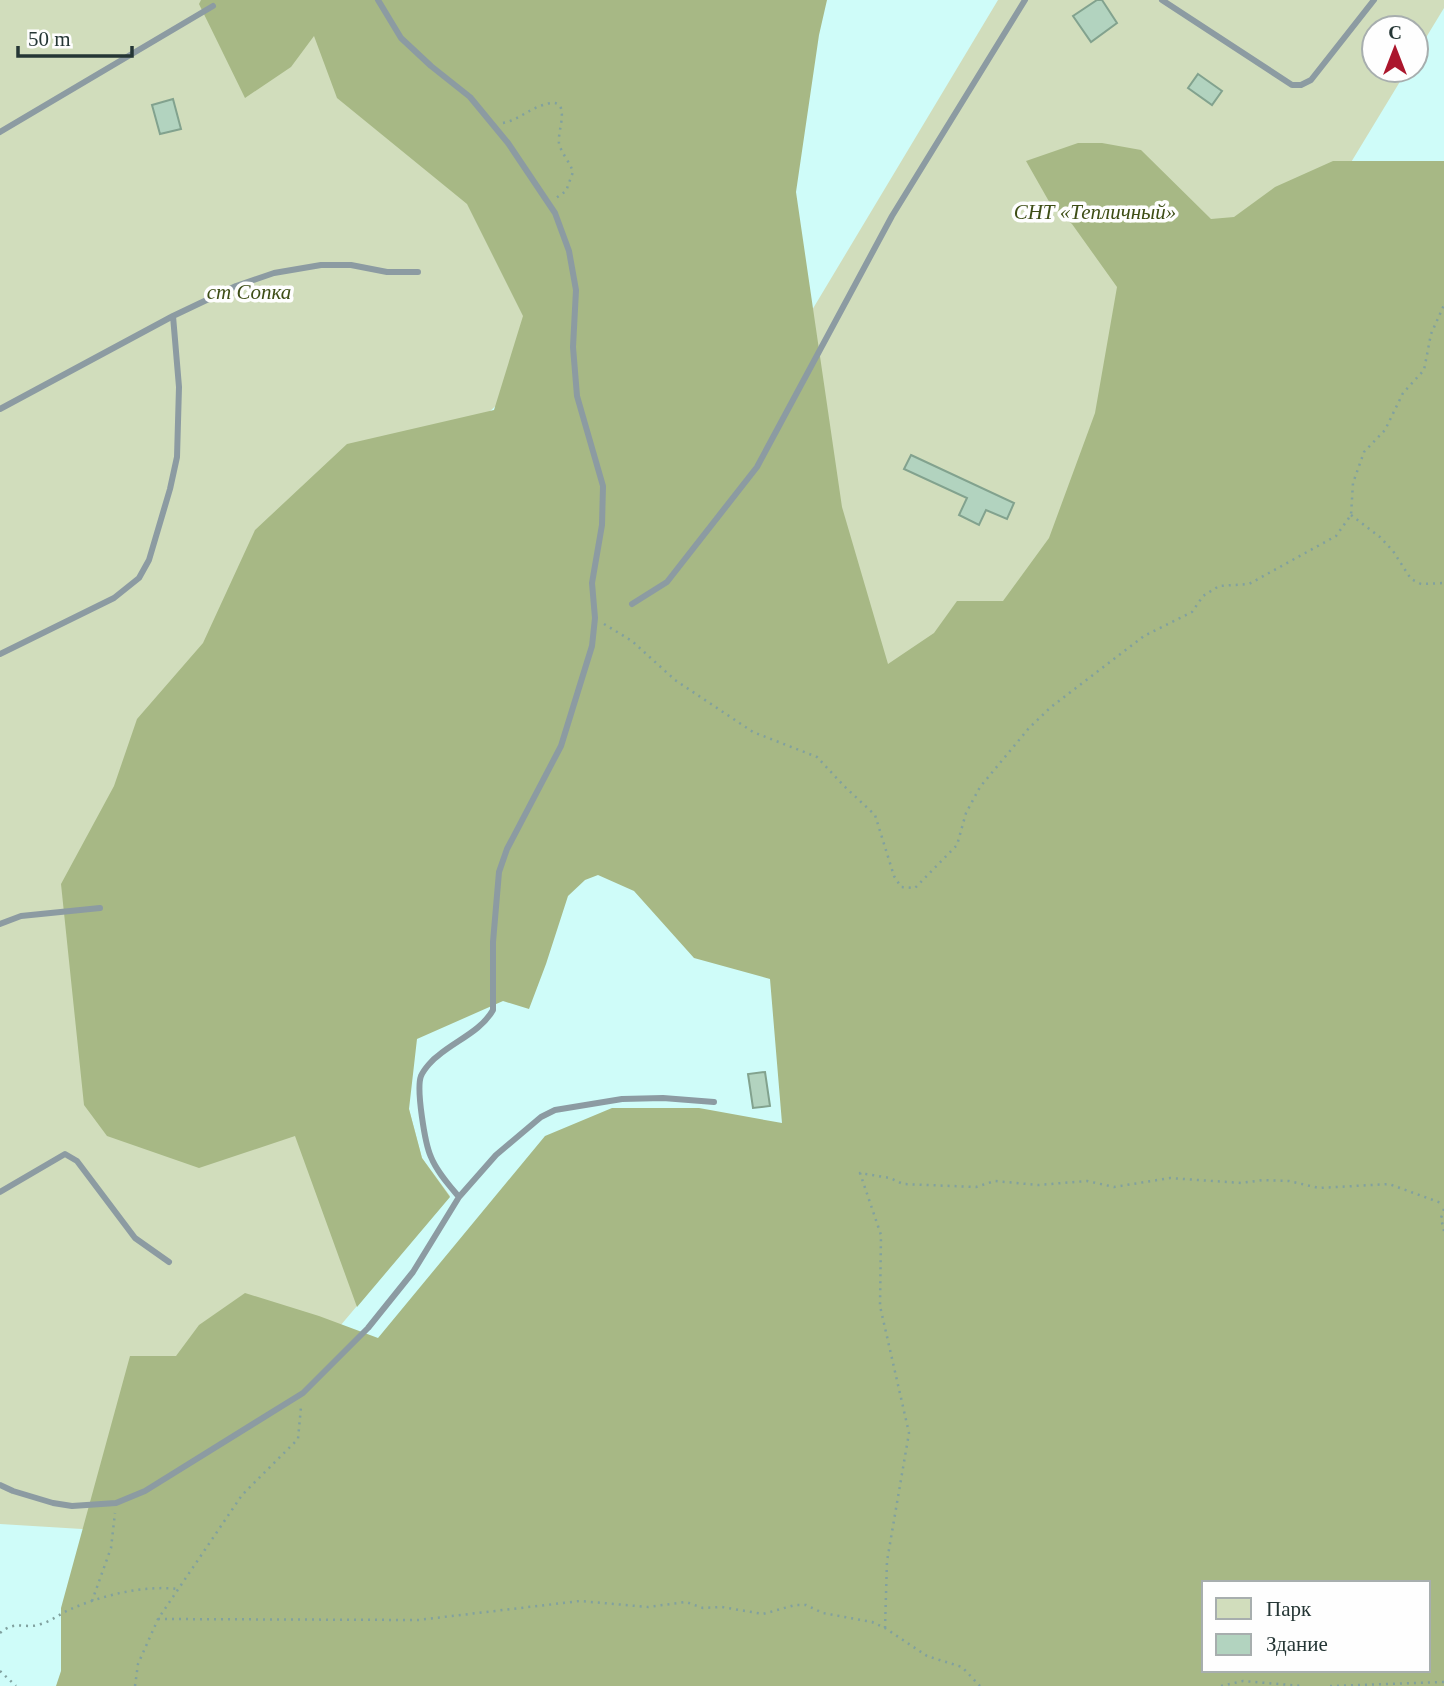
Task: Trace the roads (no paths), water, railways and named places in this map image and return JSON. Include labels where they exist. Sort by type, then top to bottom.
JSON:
[{"type":"lane","points":[[378,0],[401,38],[470,97],[508,143],[550,204],[569,251],[576,290],[573,347],[577,396],[603,485],[602,525],[592,583],[595,618],[592,646],[561,746],[507,849],[499,872],[493,942],[493,1010],[477,1029],[436,1056],[421,1077],[421,1105],[430,1156],[459,1197]]},
{"type":"lane","points":[[632,604],[667,582],[757,467],[892,216],[1025,0]]},
{"type":"lane","points":[[1161,0],[1292,85],[1301,85],[1311,80],[1374,0]]},
{"type":"lane","points":[[0,132],[213,6]]},
{"type":"lane","points":[[0,408],[173,316],[236,286],[274,273],[321,265],[351,265],[387,272],[418,272]]},
{"type":"lane","points":[[0,654],[114,598],[139,578],[149,560],[177,457],[179,387],[173,316]]},
{"type":"lane","points":[[0,924],[21,916],[100,908]]},
{"type":"lane","points":[[0,1485],[53,1503],[95,1506],[116,1503],[145,1491],[303,1393],[376,1319],[413,1272],[459,1197],[496,1155],[541,1117],[555,1110],[622,1099],[663,1098],[714,1102]]},
{"type":"lane","points":[[0,1192],[65,1154],[77,1161],[135,1238],[169,1262]]},
{"type":"park label","name":"СНТ «Тепличный»","points":[[1095,212]]},
{"type":"park label","name":"ст Сопка","points":[[249,292]]}]
